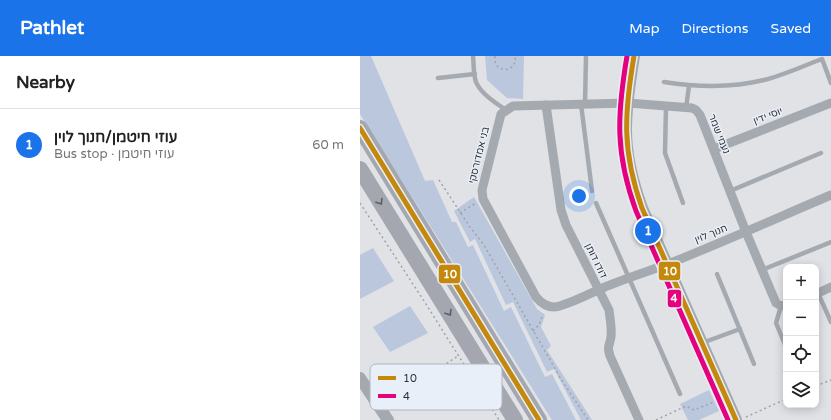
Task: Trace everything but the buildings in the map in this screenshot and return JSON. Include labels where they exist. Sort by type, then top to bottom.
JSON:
[{"type":"highway","points":[[360,128],[539,420]]},
{"type":"highway","points":[[360,170],[480,364]]},
{"type":"highway","points":[[502,399],[515,420]]},
{"type":"street","points":[[634,56],[626,130],[630,169],[642,208],[666,264],[726,397],[741,418]]},
{"type":"street","points":[[506,110],[513,106],[628,103]]},
{"type":"street","name":"נעמי שמר","points":[[628,103],[686,108],[696,110],[700,115],[746,232],[776,303],[783,306]]},
{"type":"street","name":"יוסי ידין","points":[[714,149],[831,103]]},
{"type":"street","name":"דודו דותן","points":[[546,105],[561,210],[566,225],[597,290],[609,310],[611,337],[607,347],[639,420]]},
{"type":"street","name":"בני אמדורסקי","points":[[483,199],[482,190],[501,114],[506,110]]},
{"type":"street","name":"חנוך לוין","points":[[597,290],[746,232],[831,195]]},
{"type":"street","points":[[483,199],[536,297],[542,304],[554,307],[560,306],[597,290]]},
{"type":"street","points":[[819,292],[831,287]]},
{"type":"street","points":[[360,378],[370,393]]},
{"type":"street","points":[[381,410],[388,420]]},
{"type":"lane","points":[[473,56],[475,80],[478,86],[506,110]]},
{"type":"lane","points":[[586,56],[583,104],[592,191]]},
{"type":"lane","points":[[664,82],[689,86],[727,85],[764,80],[822,59],[831,83]]},
{"type":"lane","points":[[438,78],[475,74]]},
{"type":"lane","points":[[686,108],[689,86]]},
{"type":"lane","points":[[666,106],[665,153],[683,203]]},
{"type":"lane","points":[[730,191],[821,153]]},
{"type":"lane","points":[[596,203],[680,394]]},
{"type":"lane","points":[[762,270],[831,242]]},
{"type":"lane","points":[[717,274],[754,364]]},
{"type":"lane","points":[[819,297],[831,322]]},
{"type":"lane","points":[[783,308],[776,323],[783,340]]},
{"type":"lane","points":[[702,343],[740,328]]},
{"type":"path","points":[[494,56],[498,67],[504,70],[514,66],[515,56]]},
{"type":"path","points":[[439,180],[460,213],[484,245],[561,379],[588,420]]},
{"type":"path","points":[[460,213],[483,199]]},
{"type":"path","points":[[360,203],[463,364]]},
{"type":"path","points":[[533,331],[539,325],[547,306]]},
{"type":"path","points":[[446,364],[458,356]]},
{"type":"path","points":[[819,385],[831,380]]},
{"type":"path","points":[[656,420],[686,406],[694,410],[726,397]]},
{"type":"path","points":[[741,418],[783,400]]},
{"type":"path","points":[[493,410],[499,420]]},
{"type":"shaded area","points":[[360,56],[371,56],[425,181],[433,180],[452,222],[456,222],[468,247],[473,245],[504,311],[511,307],[545,377],[552,374],[576,420],[552,420],[360,114]]},
{"type":"shaded area","points":[[485,56],[524,56],[523,99],[507,98],[487,80]]},
{"type":"shaded area","points":[[474,197],[537,309],[545,315],[541,327],[551,346],[547,350],[592,420],[581,420],[554,369],[547,372],[513,302],[506,305],[475,239],[470,242],[454,211]]},
{"type":"shaded area","points":[[373,248],[394,281],[360,299],[360,255]]},
{"type":"shaded area","points":[[410,306],[428,333],[390,352],[373,327]]},
{"type":"shaded area","points":[[709,390],[719,411],[699,420],[688,420],[680,404]]},
{"type":"transit line","name":"4","points":[[627,56],[621,97],[620,134],[624,171],[629,190],[636,211],[728,420]]},
{"type":"transit line","name":"10","points":[[634,56],[628,97],[627,133],[628,150],[636,188],[642,208],[736,420]]},
{"type":"transit line","name":"10","points":[[360,128],[539,420]]},
{"type":"place","name":"עוזי חיטמן/חנוך לוין","points":[[648,231]]}]
